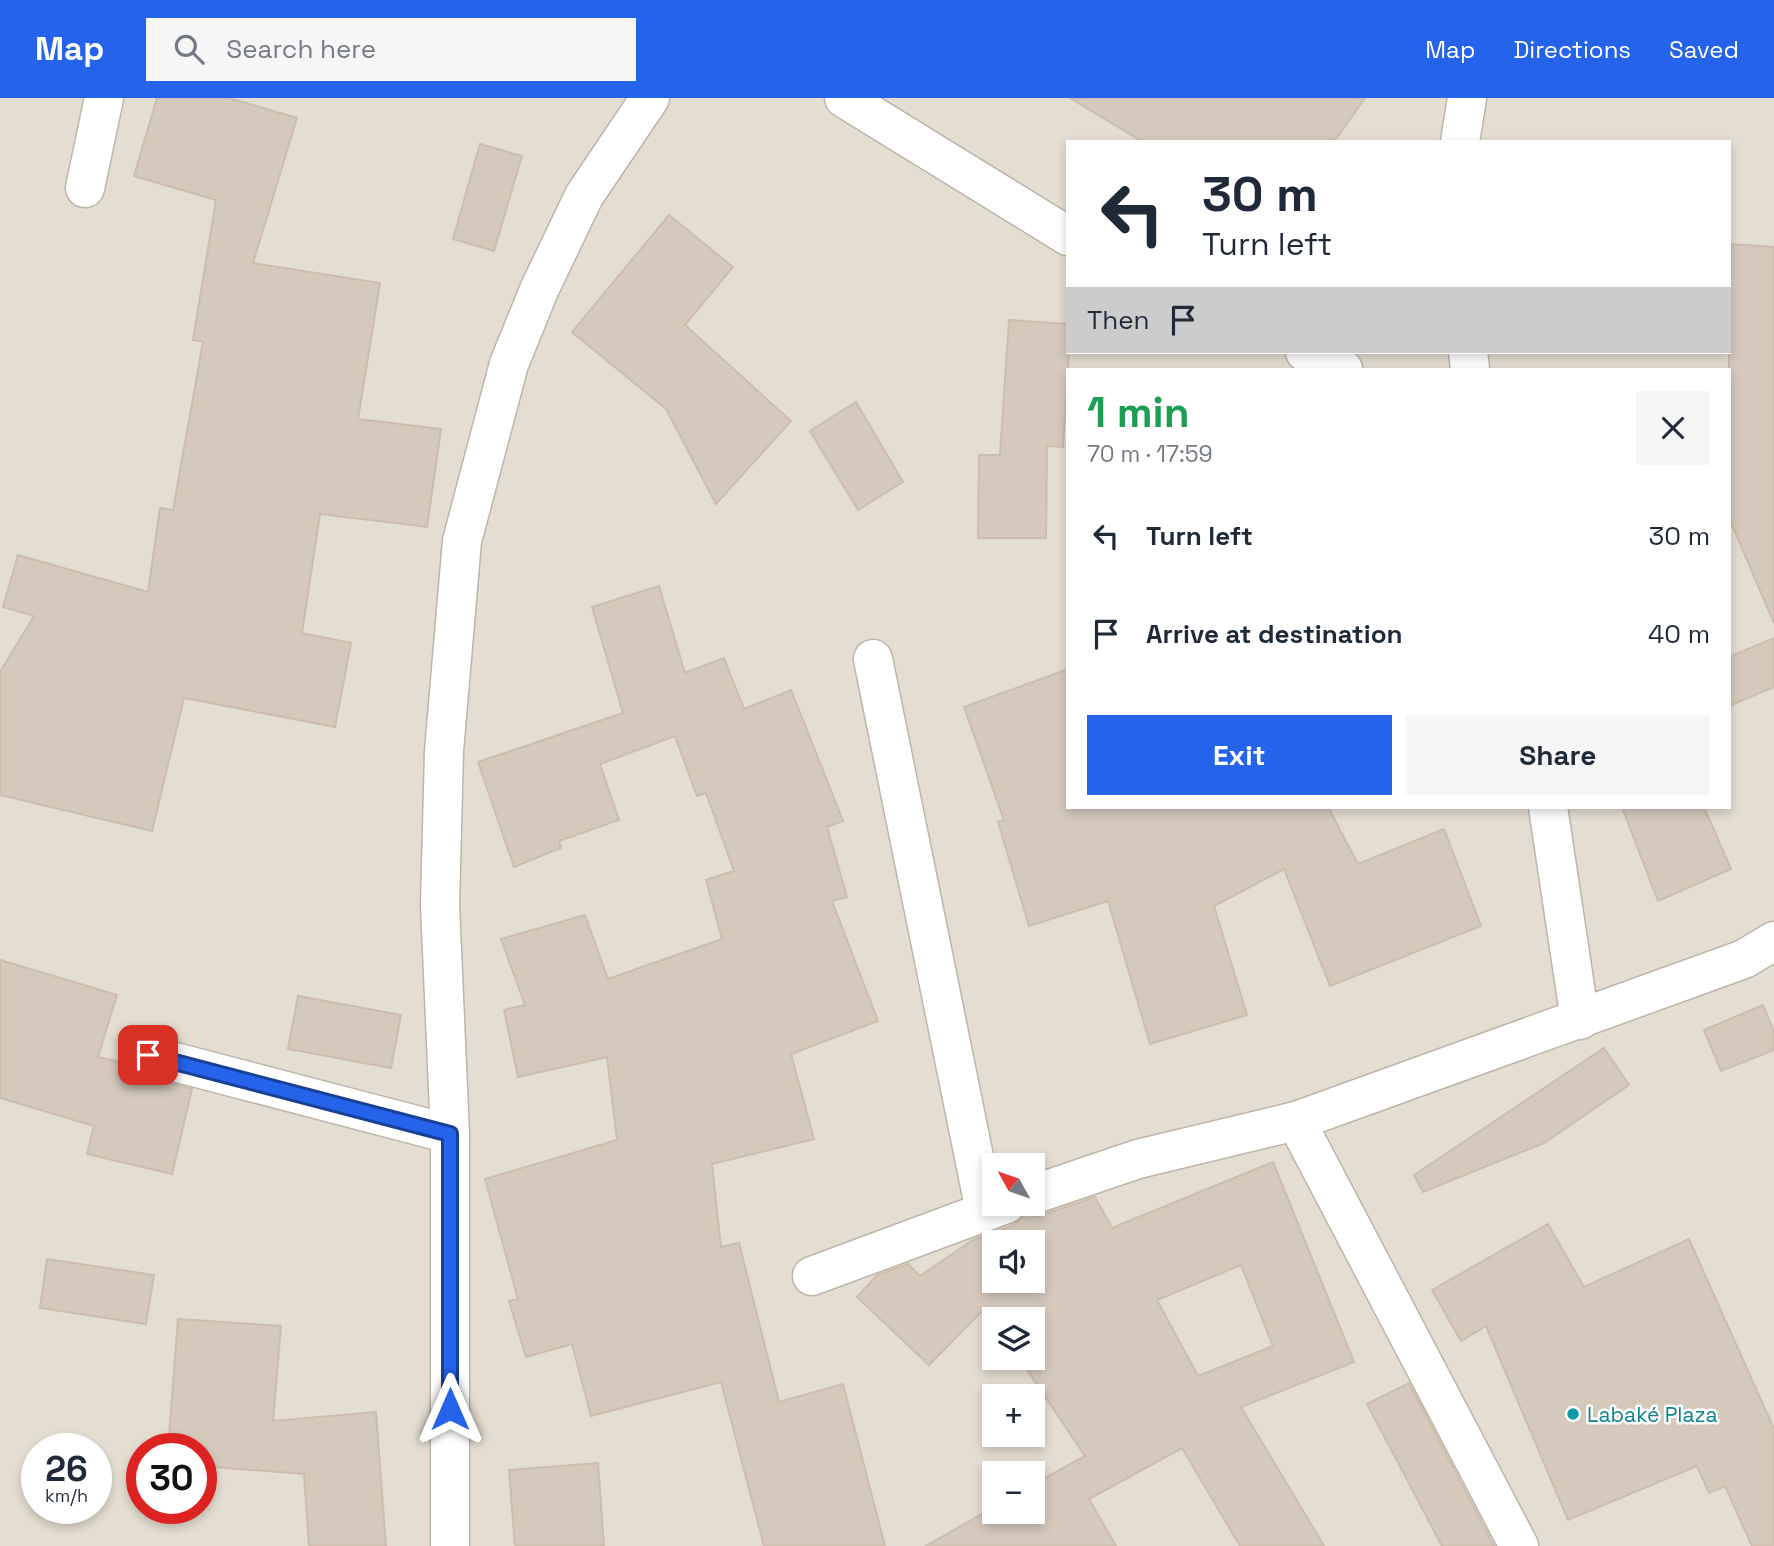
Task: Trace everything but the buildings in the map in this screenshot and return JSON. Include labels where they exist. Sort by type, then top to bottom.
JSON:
[{"type":"street","points":[[85,188],[104,98]]},
{"type":"street","points":[[450,1546],[450,1134],[440,905],[444,751],[462,541],[509,364],[539,290],[584,197],[650,98]]},
{"type":"street","points":[[844,98],[1066,235]]},
{"type":"street","points":[[1460,140],[1467,98]]},
{"type":"street","points":[[1310,354],[1341,368]]},
{"type":"street","points":[[873,659],[983,1153]]},
{"type":"street","points":[[1548,809],[1580,1020]]},
{"type":"street","points":[[1045,1191],[1138,1159],[1296,1121],[1744,959],[1774,942]]},
{"type":"street","points":[[148,1055],[450,1134]]},
{"type":"street","points":[[1296,1121],[1519,1546]]},
{"type":"street","points":[[812,1276],[982,1213]]},
{"type":"shaded area","points":[[0,98],[1774,98],[1774,1546],[0,1546]]},
{"type":"place","name":"Labaké Plaza","points":[[1573,1414]]},
{"type":"route","points":[[148,1055],[450,1134],[450,1409]]}]
